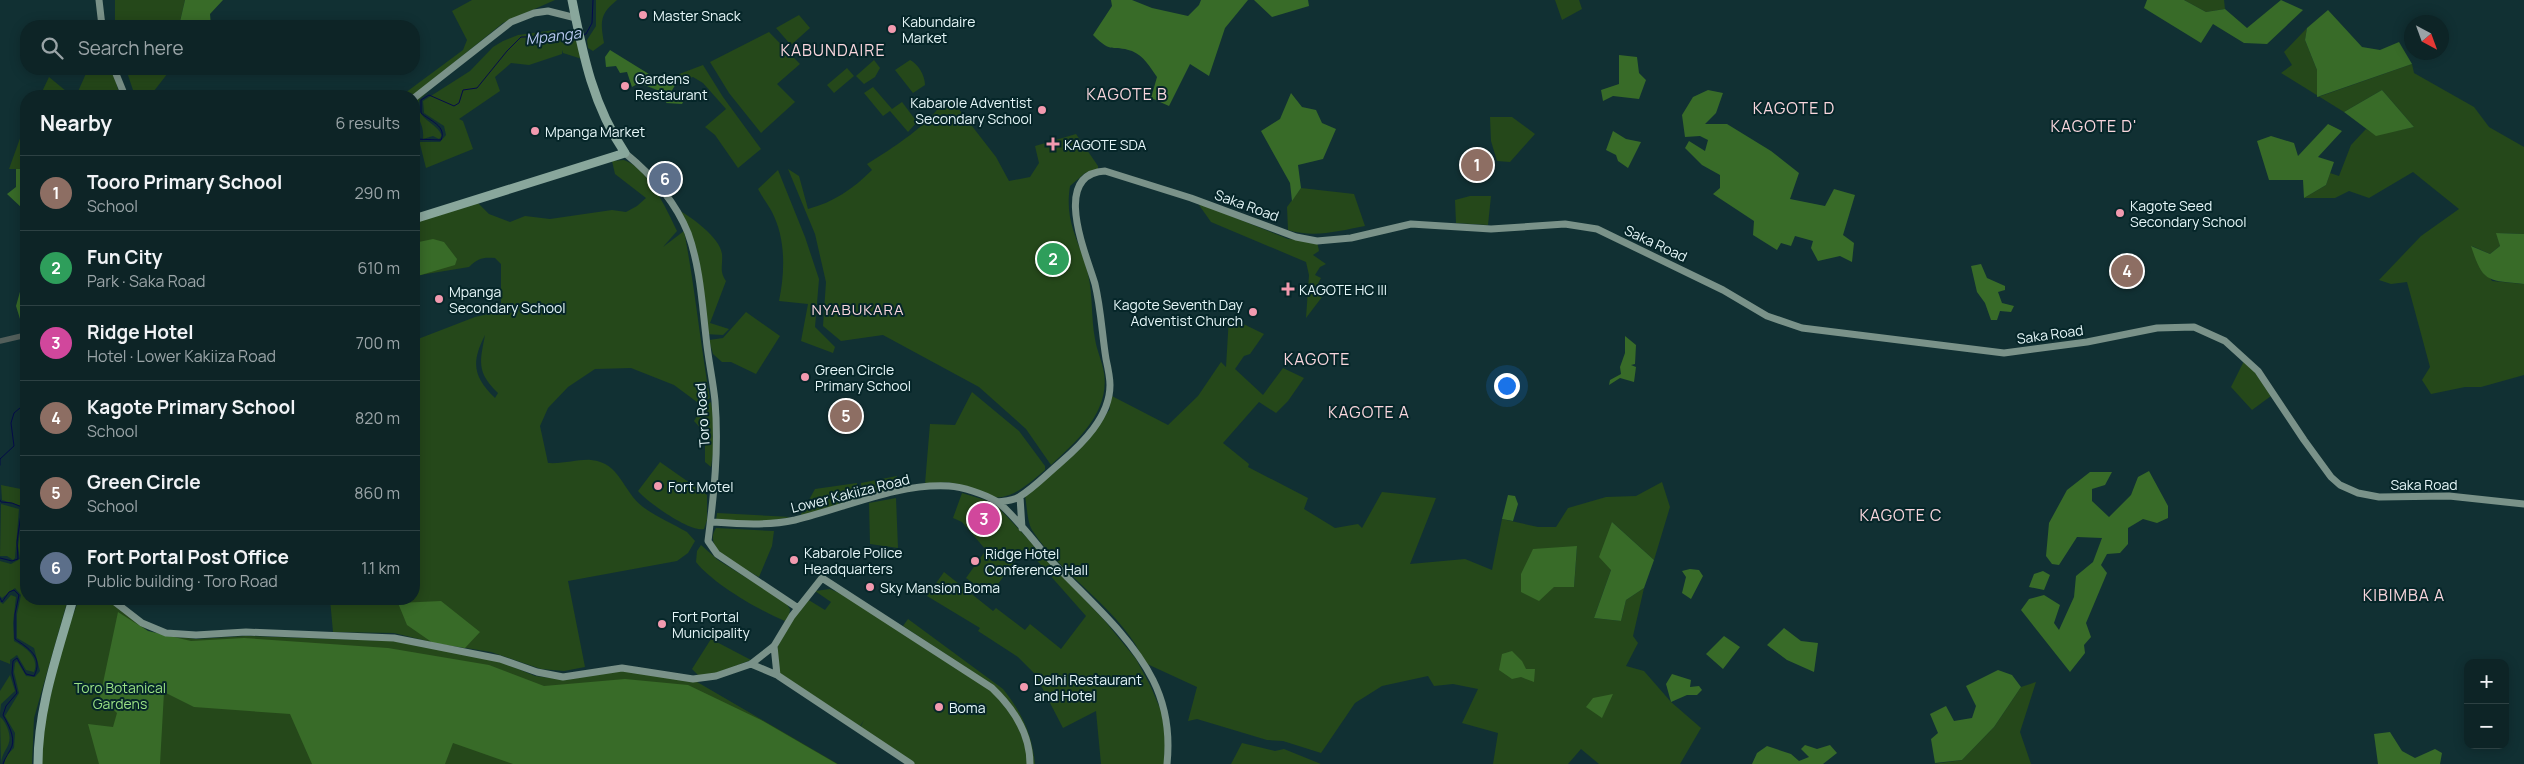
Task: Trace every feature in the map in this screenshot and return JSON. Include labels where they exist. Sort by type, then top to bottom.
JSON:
[{"type":"highway","points":[[420,218],[625,153],[608,127],[599,108],[578,32],[572,0]]},
{"type":"highway","points":[[38,764],[38,738],[43,706],[72,605]]},
{"type":"main road","points":[[100,0],[102,20]]},
{"type":"main road","points":[[420,93],[511,22],[534,13],[548,11],[576,18]]},
{"type":"main road","points":[[117,75],[123,90]]},
{"type":"main road","name":"Toro Road","points":[[625,153],[657,182],[674,208],[688,234],[697,268],[716,408],[717,472],[712,522],[708,541],[716,554],[798,608]]},
{"type":"main road","name":"Saka Road","points":[[997,502],[1020,497],[1080,444],[1100,417],[1108,399],[1110,386],[1103,327],[1095,285],[1077,228],[1075,205],[1081,183],[1095,173],[1105,171],[1191,198],[1296,237],[1317,240],[1351,238],[1411,224],[1490,229],[1544,224],[1597,229],[1681,268],[1767,316],[1802,328],[2004,353],[2087,342],[2157,328],[2190,326],[2225,341],[2258,371],[2320,463],[2331,477],[2346,489],[2379,497],[2449,496],[2524,504]]},
{"type":"main road","name":"Lower Kakiiza Road","points":[[712,522],[760,525],[785,522],[861,500],[939,486],[951,486],[997,502],[1128,643],[1152,679],[1167,718],[1167,764]]},
{"type":"main road","points":[[1020,497],[1022,528]]},
{"type":"main road","points":[[119,605],[142,623],[166,633],[196,635],[246,632],[394,638],[500,658],[537,672],[563,677],[622,668],[693,679],[716,676],[751,664],[774,646],[798,608],[822,578],[966,670],[1007,702],[1028,742],[1030,764]]},
{"type":"main road","points":[[774,646],[776,675]]},
{"type":"main road","points":[[751,664],[776,675],[912,764]]},
{"type":"street","points":[[0,341],[20,337]]},
{"type":"green space","points":[[115,0],[185,0],[180,20],[115,20]]},
{"type":"green space","points":[[185,0],[223,0],[210,14],[210,20],[180,20]]},
{"type":"green space","points":[[472,0],[555,0],[503,23],[420,90],[409,90],[463,50],[467,40],[452,11]]},
{"type":"green space","points":[[596,0],[617,0],[604,14],[602,29],[604,43],[593,51],[588,48],[587,40],[596,26]]},
{"type":"green space","points":[[1111,0],[1132,0],[1152,8],[1188,16],[1199,5],[1201,0],[1248,0],[1225,28],[1209,76],[1190,64],[1169,106],[1151,98],[1157,77],[1143,59],[1132,51],[1109,47],[1093,35],[1112,6]]},
{"type":"green space","points":[[1254,0],[1308,0],[1309,6],[1272,17]]},
{"type":"green space","points":[[1555,0],[1579,0],[1582,9],[1562,20]]},
{"type":"green space","points":[[2147,0],[2184,0],[2206,12],[2225,9],[2247,28],[2281,0],[2303,10],[2267,44],[2244,43],[2213,24],[2201,43],[2144,8]]},
{"type":"green space","points":[[2184,0],[2224,0],[2225,9],[2206,12]]},
{"type":"green space","points":[[2328,10],[2362,47],[2380,50],[2399,42],[2404,50],[2404,60],[2410,60],[2412,64],[2317,97],[2317,70],[2305,40],[2307,28]]},
{"type":"green space","points":[[799,15],[810,28],[791,45],[776,28]]},
{"type":"green space","points":[[2307,28],[2305,40],[2317,70],[2318,96],[2281,73],[2292,65],[2284,52]]},
{"type":"green space","points":[[555,30],[559,39],[578,39],[582,59],[563,53],[562,50],[562,54],[529,65],[511,63],[495,77],[500,91],[459,119],[463,121],[473,149],[426,168],[420,142],[440,142],[446,135],[444,126],[424,113],[423,101],[470,71],[493,47],[518,35]]},
{"type":"green space","points":[[769,32],[800,64],[777,84],[795,102],[761,133],[729,93],[710,62]]},
{"type":"green space","points":[[610,50],[657,79],[677,82],[671,92],[686,96],[682,104],[666,103],[670,95],[639,83],[632,87],[627,72],[620,73],[616,66],[606,67],[605,57]]},
{"type":"green space","points":[[1619,55],[1637,57],[1639,73],[1646,80],[1639,99],[1613,96],[1603,101],[1601,90],[1619,84]]},
{"type":"green space","points":[[874,60],[880,68],[875,77],[864,84],[856,76]]},
{"type":"green space","points":[[910,60],[916,64],[925,81],[925,85],[913,93],[895,70]]},
{"type":"green space","points":[[2412,64],[2414,73],[2474,107],[2489,127],[2524,147],[2524,234],[2497,233],[2500,246],[2490,254],[2472,246],[2492,281],[2524,284],[2524,375],[2481,387],[2465,387],[2431,394],[2422,380],[2430,367],[2407,282],[2391,284],[2379,280],[2421,236],[2459,209],[2413,172],[2369,198],[2349,191],[2335,198],[2304,198],[2326,185],[2330,173],[2339,176],[2351,145],[2366,129],[2376,135],[2414,127],[2382,90],[2344,112],[2319,97]]},
{"type":"green space","points":[[703,65],[723,97],[761,149],[738,168],[715,135],[705,127],[726,109],[703,83],[693,77],[677,82],[666,79]]},
{"type":"green space","points":[[847,68],[854,76],[834,93],[827,85]]},
{"type":"green space","points":[[85,75],[114,75],[118,90],[79,90]]},
{"type":"green space","points":[[128,75],[166,75],[155,90],[133,90]]},
{"type":"green space","points":[[49,77],[65,90],[43,90]]},
{"type":"green space","points":[[873,87],[892,109],[902,102],[917,122],[908,132],[890,111],[883,116],[864,93]]},
{"type":"green space","points":[[1708,90],[1723,93],[1716,113],[1705,124],[1727,124],[1771,151],[1799,173],[1790,199],[1825,206],[1834,189],[1855,195],[1843,235],[1854,243],[1852,262],[1840,256],[1818,261],[1811,248],[1813,241],[1795,236],[1791,246],[1781,243],[1777,250],[1753,235],[1754,221],[1713,194],[1720,188],[1720,175],[1702,165],[1685,148],[1689,141],[1705,151],[1708,140],[1700,136],[1685,137],[1682,115],[1693,97]]},
{"type":"green space","points":[[2382,90],[2414,127],[2376,136],[2344,112]]},
{"type":"green space","points":[[1291,93],[1302,107],[1316,110],[1322,123],[1336,129],[1323,159],[1298,165],[1301,188],[1292,201],[1290,183],[1261,131],[1280,119]]},
{"type":"green space","points":[[943,99],[951,99],[996,157],[1009,181],[1030,177],[1039,163],[1035,146],[1076,134],[1098,166],[1098,169],[1085,173],[1070,186],[1069,211],[1090,282],[1094,331],[1104,373],[1105,387],[1097,413],[1090,425],[1051,465],[1026,429],[979,387],[883,335],[841,341],[823,326],[826,282],[815,234],[788,169],[799,176],[808,209],[826,203],[843,194],[865,177],[872,170],[867,164],[922,126],[939,107]]},
{"type":"green space","points":[[420,112],[442,136],[439,139],[433,136],[423,139]]},
{"type":"green space","points":[[1490,117],[1512,117],[1535,134],[1510,162],[1497,161],[1491,141]]},
{"type":"green space","points":[[2328,124],[2342,131],[2318,157],[2334,162],[2326,185],[2304,198],[2303,180],[2269,180],[2257,141],[2271,136],[2294,143],[2298,156]]},
{"type":"green space","points":[[1613,131],[1626,139],[1641,142],[1628,168],[1618,161],[1616,155],[1606,150]]},
{"type":"green space","points":[[20,138],[20,169],[9,169]]},
{"type":"green space","points":[[624,160],[633,164],[649,180],[677,231],[663,247],[684,231],[710,398],[701,405],[674,385],[631,368],[595,369],[568,387],[548,408],[540,426],[548,463],[591,460],[609,466],[636,501],[643,507],[687,532],[695,541],[688,553],[677,561],[568,581],[585,667],[564,671],[541,669],[491,652],[435,643],[394,633],[333,632],[331,605],[420,605],[420,338],[475,317],[497,312],[515,313],[501,305],[501,264],[495,258],[481,259],[469,267],[420,275],[420,221],[477,202],[489,214],[510,222],[525,216],[550,219],[612,210],[626,212],[646,198],[615,174],[612,161]],"holes":[[[485,335],[481,366],[486,379],[498,393],[495,398],[482,383],[476,369],[476,361]]]},
{"type":"green space","points":[[16,169],[20,169],[20,206],[7,194],[16,187]]},
{"type":"green space","points":[[778,170],[805,237],[819,279],[815,327],[835,347],[833,353],[801,341],[808,304],[779,301],[783,267],[780,233],[777,222],[758,189]]},
{"type":"green space","points":[[1301,188],[1354,194],[1365,226],[1317,234],[1288,230],[1287,207]]},
{"type":"green space","points":[[1470,196],[1491,196],[1488,225],[1456,223],[1455,200]]},
{"type":"green space","points":[[1201,204],[1288,239],[1317,241],[1319,251],[1313,255],[1326,264],[1320,267],[1315,275],[1321,278],[1314,291],[1322,297],[1306,318],[1309,275],[1306,262],[1211,222],[1199,205]]},
{"type":"green space","points":[[677,209],[711,234],[720,248],[722,271],[726,281],[710,323],[729,329],[723,335],[705,334],[692,255]]},
{"type":"green space","points":[[2496,233],[2524,234],[2524,284],[2494,280],[2483,273],[2479,267],[2471,246],[2490,254],[2500,246]]},
{"type":"green space","points":[[433,239],[444,242],[457,259],[455,265],[420,275],[420,242]]},
{"type":"green space","points":[[1981,264],[1987,278],[2005,286],[2005,290],[1998,292],[2002,303],[2014,306],[2011,312],[2000,311],[1997,320],[1991,320],[1985,303],[1977,292],[1971,266]]},
{"type":"green space","points":[[20,292],[20,319],[16,306]]},
{"type":"green space","points":[[746,312],[780,336],[756,374],[731,362],[722,362],[713,354],[709,340],[723,338]]},
{"type":"green space","points":[[1229,317],[1264,334],[1250,354],[1244,356],[1235,369],[1263,395],[1283,368],[1304,378],[1288,401],[1276,413],[1259,402],[1223,443],[1249,464],[1248,467],[1308,498],[1304,509],[1335,528],[1358,524],[1362,528],[1382,492],[1436,498],[1410,564],[1465,559],[1492,570],[1502,519],[1538,527],[1556,527],[1568,508],[1606,497],[1636,496],[1662,482],[1670,507],[1654,560],[1612,522],[1611,570],[1594,618],[1621,621],[1626,600],[1644,588],[1633,636],[1638,643],[1626,666],[1644,671],[1671,702],[1701,728],[1680,764],[1599,764],[1581,749],[1568,764],[1493,764],[1498,733],[1462,723],[1478,689],[1453,684],[1434,686],[1428,676],[1382,686],[1355,703],[1321,753],[1283,741],[1267,740],[1197,719],[1188,721],[1197,687],[1145,663],[1123,627],[1059,563],[1032,530],[1025,496],[1089,438],[1110,409],[1108,394],[1168,425],[1198,396],[1221,362],[1226,367]],"holes":[[[1577,547],[1574,587],[1554,587]]]},
{"type":"green space","points":[[1625,336],[1636,345],[1635,364],[1631,365],[1636,367],[1634,382],[1620,378],[1609,385],[1610,380],[1621,374],[1620,367],[1625,353]]},
{"type":"green space","points":[[2244,361],[2254,371],[2271,396],[2252,410],[2231,387]]},
{"type":"green space","points":[[972,392],[1019,431],[1045,466],[1045,470],[1008,496],[991,497],[953,483],[925,484],[930,424],[955,425]]},
{"type":"green space","points":[[711,402],[716,434],[711,467],[705,462],[705,433],[694,421],[702,408]]},
{"type":"green space","points":[[660,462],[707,495],[707,520],[704,529],[698,529],[680,522],[659,509],[638,491]]},
{"type":"green space","points":[[2149,471],[2168,506],[2168,518],[2157,523],[2143,519],[2128,528],[2128,544],[2120,553],[2107,554],[2101,565],[2107,573],[2086,623],[2091,637],[2084,645],[2085,653],[2070,672],[2021,610],[2029,599],[2044,595],[2060,605],[2054,623],[2059,630],[2074,597],[2076,576],[2093,562],[2102,538],[2077,537],[2059,565],[2052,564],[2046,556],[2049,523],[2067,490],[2090,472],[2112,472],[2105,485],[2092,489],[2092,501],[2109,517],[2131,495],[2138,477]]},
{"type":"green space","points":[[897,476],[898,490],[862,498],[861,483]]},
{"type":"green space","points":[[857,483],[859,499],[800,516],[815,489]]},
{"type":"green space","points":[[1,485],[20,489],[20,506],[2,500]]},
{"type":"green space","points":[[962,493],[997,506],[1105,621],[1136,659],[1151,687],[1164,718],[1166,732],[1164,764],[1101,764],[1096,711],[1063,728],[1035,674],[1018,657],[978,631],[980,628],[927,596],[944,572],[993,611],[996,608],[1025,630],[1030,624],[1061,649],[1086,616],[1025,547],[990,595],[966,578],[986,550],[962,522],[953,518]]},
{"type":"green space","points":[[1508,495],[1515,496],[1518,504],[1513,521],[1502,519]]},
{"type":"green space","points":[[896,498],[898,548],[870,544],[869,503]]},
{"type":"green space","points":[[1,504],[19,509],[15,558],[13,560],[7,556],[0,556]]},
{"type":"green space","points":[[717,513],[791,517],[763,522],[716,520]]},
{"type":"green space","points":[[1612,522],[1654,560],[1644,588],[1626,600],[1621,621],[1594,618],[1611,570],[1599,557]]},
{"type":"green space","points":[[716,528],[774,531],[772,546],[759,577],[734,563],[719,551],[714,544],[713,536]]},
{"type":"green space","points":[[20,533],[20,559],[18,546]]},
{"type":"green space","points":[[701,545],[718,560],[785,602],[790,609],[789,617],[785,621],[763,611],[713,579],[696,562],[697,551]]},
{"type":"green space","points":[[1577,546],[1574,587],[1554,587],[1539,601],[1521,592],[1521,574],[1533,549]]},
{"type":"green space","points":[[20,559],[20,594],[15,588],[2,598],[0,596],[0,561],[11,564]]},
{"type":"green space","points":[[1690,569],[1699,570],[1703,576],[1691,599],[1682,593],[1686,577],[1682,571]]},
{"type":"green space","points":[[2043,571],[2050,575],[2044,590],[2029,587],[2034,574]]},
{"type":"green space","points":[[830,589],[851,598],[991,688],[1011,714],[1021,733],[1028,764],[911,764],[859,730],[864,720],[859,728],[783,678],[776,656],[778,646],[787,627],[807,599],[825,610],[831,602],[815,591]]},
{"type":"green space","points":[[11,595],[16,597],[13,623],[14,641],[27,649],[33,657],[35,662],[34,672],[26,670],[17,655],[10,660],[10,664],[0,660],[0,602],[3,604]]},
{"type":"green space","points":[[20,600],[20,605],[66,605],[34,718],[32,764],[4,764],[6,756],[14,748],[15,733],[5,716],[19,693],[14,672],[15,663],[17,661],[26,676],[35,677],[40,671],[34,648],[17,638],[17,614]]},
{"type":"green space","points":[[441,601],[480,632],[465,648],[433,643],[407,625],[399,605],[420,605],[420,602]]},
{"type":"green space","name":"Toro Botanical Gardens","points":[[77,605],[114,605],[148,631],[166,636],[197,639],[246,636],[393,641],[499,661],[535,676],[566,680],[622,668],[692,679],[838,764],[42,764],[41,738],[62,645]]},
{"type":"green space","name":"Toro Botanical Gardens","points":[[118,612],[148,631],[191,641],[244,638],[388,648],[489,665],[544,686],[625,679],[688,685],[761,720],[837,764],[513,764],[453,743],[445,764],[312,764],[290,714],[194,707],[164,692],[160,764],[99,764],[88,724],[113,727],[117,713],[100,697]]},
{"type":"green space","points":[[908,619],[1003,689],[1016,707],[1029,733],[1035,764],[1032,764],[1019,719],[979,676],[903,626]]},
{"type":"green space","points":[[1784,628],[1801,641],[1818,643],[1814,672],[1787,660],[1767,645]]},
{"type":"green space","points":[[1724,636],[1740,647],[1723,669],[1706,654]]},
{"type":"green space","points":[[711,639],[751,660],[714,674],[699,676],[692,669]]},
{"type":"green space","points":[[1512,651],[1522,661],[1526,669],[1535,669],[1534,682],[1521,677],[1512,679],[1499,670],[1502,654]]},
{"type":"green space","points":[[1998,670],[2012,675],[2021,687],[1994,727],[1962,760],[1935,763],[1931,739],[1938,733],[1930,714],[1946,706],[1954,721],[1972,718],[1976,706],[1966,686]]},
{"type":"green space","points":[[1672,674],[1691,680],[1690,687],[1699,686],[1702,690],[1697,695],[1687,695],[1671,702],[1666,684]]},
{"type":"green space","points":[[10,675],[15,691],[1,704],[0,713],[0,691]]},
{"type":"green space","points":[[2036,682],[2020,732],[2031,764],[1933,764],[1962,760],[1994,727],[2021,687]]},
{"type":"green space","points":[[1613,694],[1602,718],[1586,707],[1593,698]]},
{"type":"green space","points":[[0,717],[7,727],[10,739],[3,754],[1,764]]},
{"type":"green space","points":[[2390,732],[2402,751],[2415,758],[2435,749],[2442,753],[2440,764],[2378,764],[2374,734]]},
{"type":"green space","points":[[1242,743],[1275,751],[1284,749],[1321,764],[1231,764]]},
{"type":"green space","points":[[1805,745],[1817,749],[1830,745],[1837,753],[1823,764],[1752,764],[1757,753],[1767,746],[1791,754],[1799,761],[1809,757],[1801,749]]},
{"type":"waterway","name":"Mpanga","points":[[582,35],[586,34],[592,23],[593,0]]},
{"type":"waterway","name":"Mpanga","points":[[420,139],[441,140],[442,135],[440,127],[421,113],[421,100],[429,95],[454,106],[459,103],[463,90],[477,88],[521,37],[576,36]]},
{"type":"waterway","name":"Mpanga","points":[[0,465],[0,459],[14,446],[11,423],[14,413],[20,408]]},
{"type":"waterway","name":"Mpanga","points":[[0,500],[1,502],[20,506]]},
{"type":"waterway","name":"Mpanga","points":[[0,558],[12,561],[18,559],[17,542],[20,521]]},
{"type":"waterway","name":"Mpanga","points":[[0,598],[2,602],[9,592],[14,590],[19,595],[15,614],[15,639],[33,654],[37,663],[34,676],[26,674],[17,658],[13,661],[12,673],[17,693],[6,706],[3,715],[13,742],[3,764]]},
{"type":"place","name":"Master Snack","points":[[643,15]]},
{"type":"place","name":"Kabundaire Market","points":[[892,29]]},
{"type":"place","name":"Gardens Restaurant","points":[[625,86]]},
{"type":"place","name":"Kabarole Adventist Secondary School","points":[[1042,110]]},
{"type":"place","name":"Mpanga Market","points":[[535,131]]},
{"type":"place","name":"KAGOTE SDA","points":[[1053,144]]},
{"type":"place","name":"Tooro Primary School","points":[[1477,165]]},
{"type":"place","name":"Fort Portal Post Office","points":[[665,179]]},
{"type":"place","name":"Kagote Seed Secondary School","points":[[2120,213]]},
{"type":"place","name":"Fun City","points":[[1053,259]]},
{"type":"place","name":"Kagote Primary School","points":[[2127,271]]},
{"type":"place","name":"KAGOTE HC III","points":[[1288,289]]},
{"type":"place","name":"Mpanga Secondary School","points":[[439,299]]},
{"type":"place","name":"Kagote Seventh Day Adventist Church","points":[[1253,312]]},
{"type":"place","name":"Green Circle Primary School","points":[[805,377]]},
{"type":"place","name":"Green Circle","points":[[846,416]]},
{"type":"place","name":"Fort Motel","points":[[658,486]]},
{"type":"place","name":"Ridge Hotel","points":[[984,519]]},
{"type":"place","name":"Kabarole Police Headquarters","points":[[794,560]]},
{"type":"place","name":"Ridge Hotel Conference Hall","points":[[975,561]]},
{"type":"place","name":"Sky Mansion Boma","points":[[870,587]]},
{"type":"place","name":"Fort Portal Municipality","points":[[662,624]]},
{"type":"place","name":"Delhi Restaurant and Hotel","points":[[1024,687]]},
{"type":"place","name":"Boma","points":[[939,707]]},
{"type":"district","name":"KABUNDAIRE","points":[[833,50]]},
{"type":"district","name":"KAGOTE B","points":[[1127,94]]},
{"type":"district","name":"KAGOTE D","points":[[1794,108]]},
{"type":"district","name":"KAGOTE D'","points":[[2094,126]]},
{"type":"district","name":"NYABUKARA","points":[[858,309]]},
{"type":"district","name":"KAGOTE","points":[[1317,359]]},
{"type":"district","name":"KAGOTE A","points":[[1369,412]]},
{"type":"district","name":"KAGOTE C","points":[[1901,515]]},
{"type":"district","name":"KIBIMBA A","points":[[2404,595]]}]
